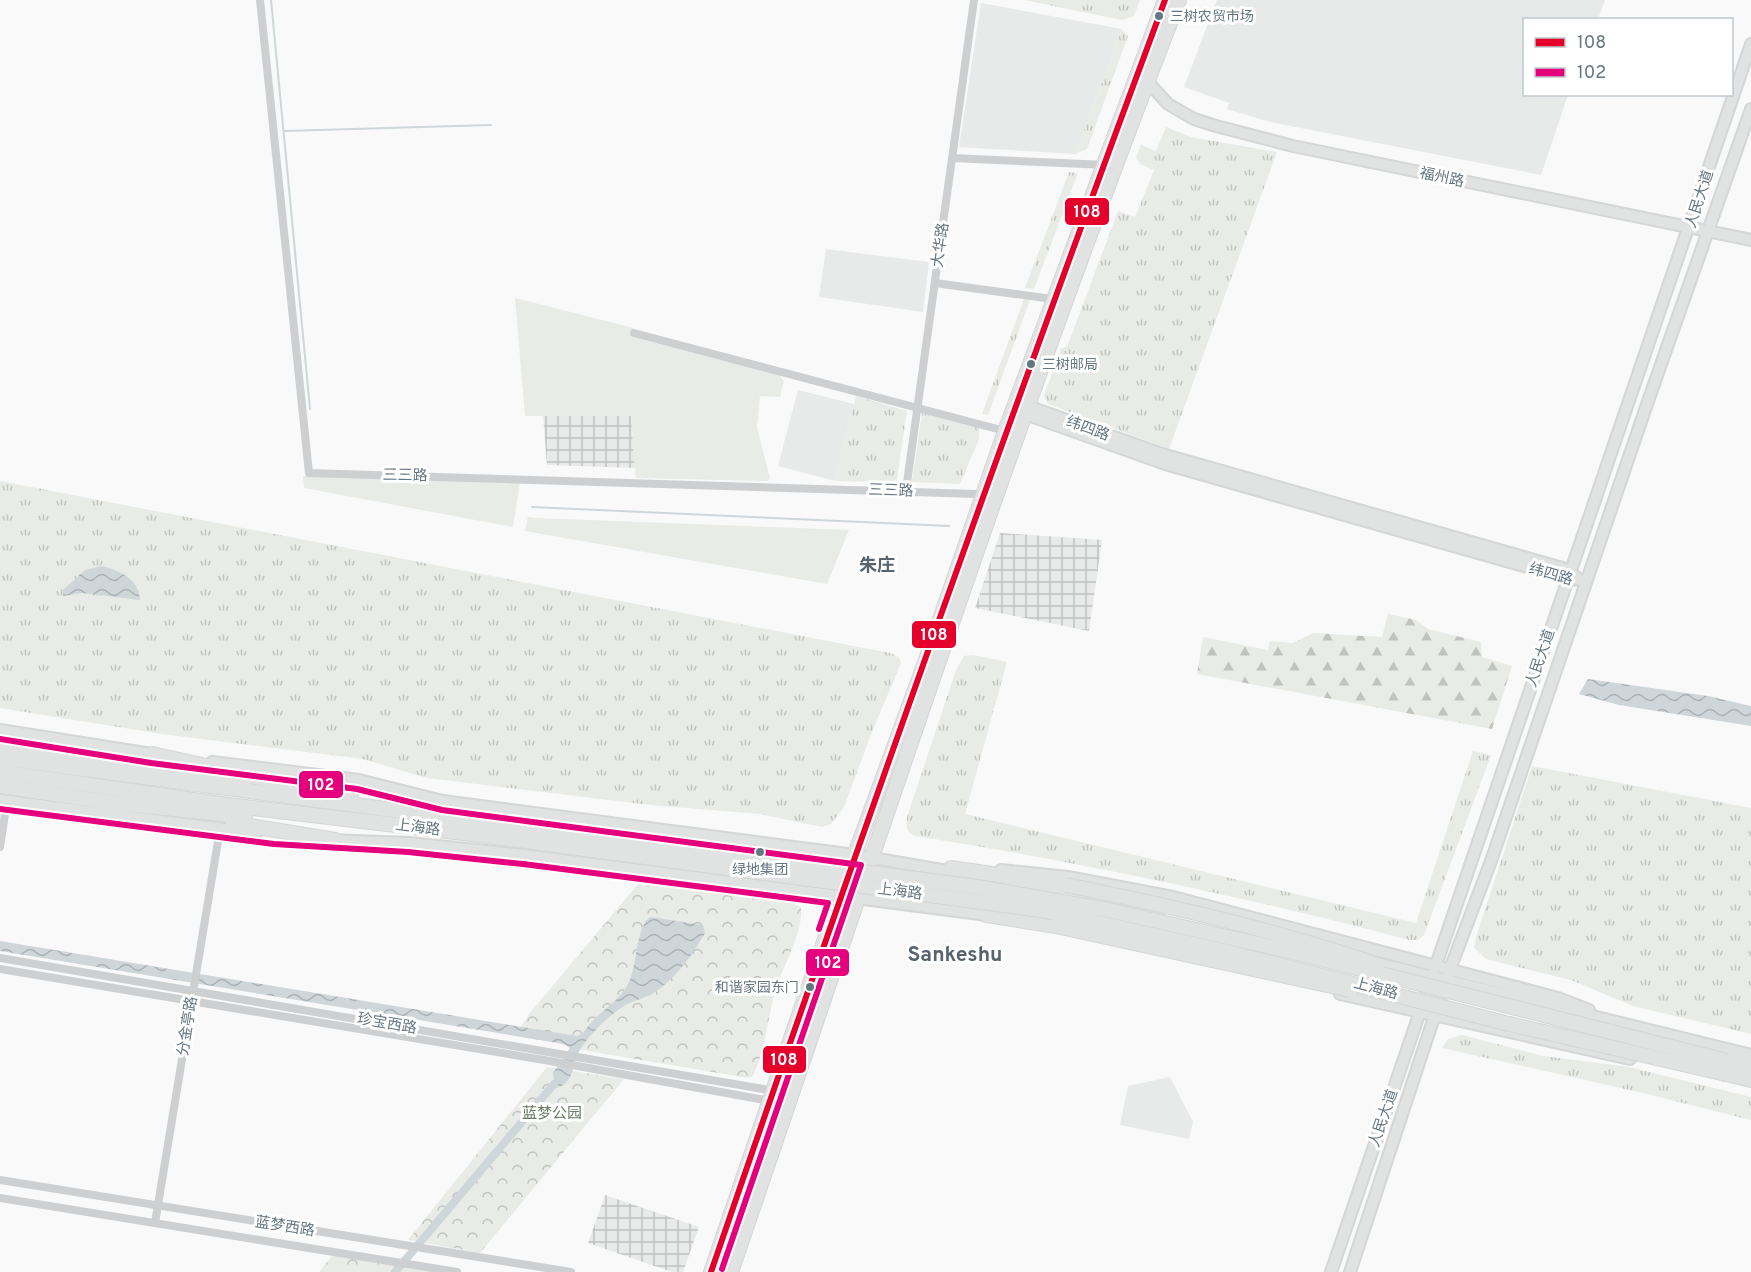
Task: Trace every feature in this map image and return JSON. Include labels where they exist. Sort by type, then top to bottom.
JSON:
[{"type":"highway","points":[[731,1272],[860,897],[879,858],[1165,0]]},
{"type":"highway","points":[[711,1272],[840,895],[927,657],[1052,299],[1147,81],[1179,0]]},
{"type":"highway","points":[[0,746],[347,797],[407,807],[429,815]]},
{"type":"highway","points":[[152,754],[347,797]]},
{"type":"highway","name":"上海路","points":[[0,758],[429,815],[490,829],[1051,912],[1319,973],[1505,1023],[1751,1080]]},
{"type":"highway","name":"上海路","points":[[0,772],[228,805],[433,829],[490,829],[1041,897],[1233,937],[1751,1066]]},
{"type":"highway","points":[[0,786],[335,840]]},
{"type":"highway","points":[[115,803],[340,827],[433,829]]},
{"type":"highway","points":[[951,868],[1066,885],[1181,910],[1323,946],[1393,970],[1484,993],[1555,1019]]},
{"type":"highway","points":[[987,915],[1056,926],[1505,1023]]},
{"type":"street","name":"三三路","points":[[260,0],[309,473],[976,494]]},
{"type":"street","name":"大华路","points":[[906,490],[974,0]]},
{"type":"street","name":"人民大道","points":[[1331,1272],[1432,970],[1690,228],[1751,44]]},
{"type":"street","name":"福州路","points":[[1147,81],[1168,104],[1181,112],[1216,126],[1293,146],[1751,240]]},
{"type":"street","name":"人民大道","points":[[1350,1272],[1446,980],[1495,850],[1751,109]]},
{"type":"street","points":[[952,159],[1109,165]]},
{"type":"street","points":[[934,283],[1052,299]]},
{"type":"street","points":[[634,333],[1005,431]]},
{"type":"street","name":"纬四路","points":[[1027,410],[1165,464],[1569,575],[1585,584]]},
{"type":"street","name":"上海路","points":[[0,730],[152,754],[358,780],[443,801],[951,868],[1024,871],[1173,897],[1432,970],[1446,980],[1751,1055]]},
{"type":"street","points":[[0,847],[4,800]]},
{"type":"street","name":"上海路","points":[[4,800],[220,829],[479,850],[987,915],[1751,1086]]},
{"type":"street","name":"分金亭路","points":[[155,1223],[220,829]]},
{"type":"street","name":"上海路","points":[[879,858],[1165,912],[1432,970],[1450,969],[1558,998],[1625,1024]]},
{"type":"street","name":"珍宝西路","points":[[0,958],[554,1052],[773,1096]]},
{"type":"street","name":"珍宝西路","points":[[0,969],[773,1096]]},
{"type":"street","name":"蓝梦西路","points":[[0,1180],[571,1272]]},
{"type":"street","name":"蓝梦西路","points":[[0,1198],[457,1272]]},
{"type":"shaded area","points":[[1217,0],[1605,0],[1598,18],[1523,18],[1523,96],[1568,96],[1541,175],[1270,122],[1227,109],[1229,103],[1184,87]]},
{"type":"shaded area","points":[[981,3],[1122,29],[1075,154],[959,147]]},
{"type":"shaded area","points":[[826,249],[929,262],[923,312],[819,297]]},
{"type":"shaded area","points":[[798,390],[854,404],[835,481],[778,466]]},
{"type":"shaded area","points":[[543,416],[631,416],[635,468],[547,465]]},
{"type":"shaded area","points":[[1000,533],[1102,540],[1089,631],[975,608]]},
{"type":"shaded area","points":[[1170,1077],[1193,1122],[1189,1139],[1120,1125],[1128,1086]]},
{"type":"shaded area","points":[[605,1195],[699,1227],[683,1272],[672,1272],[588,1243]]},
{"type":"green space","points":[[1024,0],[1140,0],[1134,16],[1122,20]]},
{"type":"green space","points":[[1122,29],[1128,36],[1087,149],[1075,154]]},
{"type":"green space","points":[[1166,127],[1191,137],[1277,152],[1169,449],[1048,404],[1044,396],[1061,348],[1067,347],[1118,211],[1135,217],[1154,170],[1140,164],[1136,157],[1141,145],[1156,151]]},
{"type":"green space","points":[[1069,172],[1078,173],[1034,289],[1025,288]]},
{"type":"green space","points":[[515,298],[634,328],[632,335],[780,375],[784,381],[780,397],[760,396],[757,427],[770,478],[767,481],[636,478],[631,416],[525,416]]},
{"type":"green space","points":[[1024,299],[1030,300],[988,415],[982,414]]},
{"type":"green space","points":[[856,396],[907,411],[897,479],[893,482],[835,481]]},
{"type":"green space","points":[[922,413],[979,428],[979,439],[960,484],[912,482]]},
{"type":"green space","points":[[303,476],[520,482],[513,527],[304,488]]},
{"type":"green space","points":[[0,481],[890,653],[899,657],[901,663],[844,807],[831,824],[822,827],[760,814],[650,805],[427,778],[363,759],[162,734],[0,708]]},
{"type":"green space","points":[[528,517],[849,530],[827,584],[525,531]]},
{"type":"green space","points":[[1388,614],[1416,620],[1428,629],[1481,642],[1482,657],[1512,666],[1492,729],[1197,674],[1203,637],[1268,650],[1270,641],[1293,643],[1313,633],[1382,637]]},
{"type":"green space","points":[[973,655],[1007,662],[965,814],[1416,923],[1473,751],[1491,755],[1424,935],[1418,940],[1409,940],[1287,909],[1164,882],[1040,857],[915,836],[907,828],[907,817],[956,670],[964,656]]},
{"type":"green space","points":[[1532,766],[1751,808],[1751,1034],[1633,1006],[1571,980],[1486,959],[1474,948]]},
{"type":"green space","points":[[638,884],[791,903],[801,907],[799,928],[778,981],[753,1076],[748,1078],[570,1048],[564,1044],[515,1036],[530,1013]]},
{"type":"green space","points":[[1462,1035],[1543,1056],[1629,1067],[1751,1097],[1751,1120],[1442,1048],[1448,1039]]},
{"type":"green space","name":"蓝梦公园","points":[[547,1067],[624,1079],[480,1253],[408,1240]]},
{"type":"green space","points":[[335,1252],[459,1272],[319,1272]]},
{"type":"water","points":[[102,566],[122,573],[132,581],[140,600],[82,593],[63,596],[63,590],[85,570]]},
{"type":"water","points":[[1588,679],[1708,696],[1751,706],[1751,726],[1619,705],[1579,694]]},
{"type":"water","points":[[650,917],[703,925],[705,933],[674,976],[650,995],[624,1006],[595,1031],[578,1053],[566,1083],[555,1088],[553,1073],[570,1048],[564,1044],[0,951],[0,941],[577,1036],[583,1033],[624,991],[634,967],[639,938],[645,922]]},
{"type":"waterway","points":[[271,0],[310,409]]},
{"type":"waterway","points":[[284,131],[491,125]]},
{"type":"waterway","points":[[532,507],[949,526]]},
{"type":"waterway","points":[[395,1272],[554,1084]]},
{"type":"transit line","name":"108","points":[[711,1272],[934,634],[1165,0]]},
{"type":"transit line","name":"102","points":[[0,739],[151,763],[357,789],[442,810],[861,865],[722,1269]]},
{"type":"transit line","name":"102","points":[[0,809],[274,844],[408,852],[523,864],[828,903],[819,929]]},
{"type":"place","name":"三树农贸市场","points":[[1159,16]]},
{"type":"place","name":"三树邮局","points":[[1031,364]]},
{"type":"place","name":"绿地集团","points":[[760,852]]},
{"type":"place","name":"和谐家园东门","points":[[810,987]]},
{"type":"district","name":"朱庄","points":[[877,565]]},
{"type":"district","name":"Sankeshu","points":[[955,954]]}]
